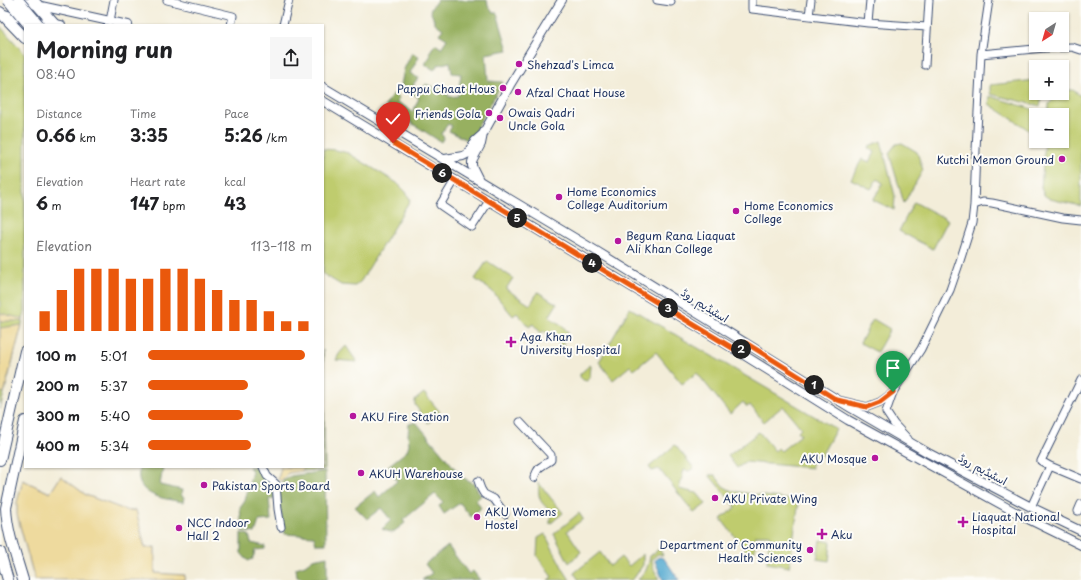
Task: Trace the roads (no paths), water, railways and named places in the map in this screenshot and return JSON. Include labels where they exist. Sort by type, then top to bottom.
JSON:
[{"type":"highway","points":[[8,0],[28,24]]},
{"type":"highway","points":[[18,0],[48,24]]},
{"type":"highway","points":[[35,3],[48,24]]},
{"type":"highway","points":[[0,13],[24,37]]},
{"type":"highway","points":[[0,460],[24,354]]},
{"type":"highway","points":[[0,466],[24,383]]},
{"type":"highway","points":[[23,580],[7,520],[6,508],[24,426]]},
{"type":"highway","points":[[10,489],[24,453]]},
{"type":"highway","points":[[0,552],[5,575]]},
{"type":"main road","points":[[13,0],[35,3],[124,24]]},
{"type":"main road","points":[[480,181],[472,166],[472,159],[481,144],[483,134],[562,0]]},
{"type":"main road","points":[[0,13],[48,24],[60,15],[73,12]]},
{"type":"main road","name":"اسٹیڈیم روڈ","points":[[324,88],[598,252],[837,400],[1031,507],[1081,531]]},
{"type":"main road","name":"اسٹیڈیم روڈ","points":[[324,102],[739,352],[848,420],[1026,518],[1081,545]]},
{"type":"main road","points":[[444,159],[460,157],[467,154],[475,141],[483,134]]},
{"type":"main road","points":[[739,352],[746,343]]},
{"type":"main road","points":[[1026,518],[1031,507]]},
{"type":"street","points":[[110,20],[114,0]]},
{"type":"street","points":[[172,0],[233,16],[231,24]]},
{"type":"street","points":[[283,24],[289,0]]},
{"type":"street","points":[[657,0],[671,2]]},
{"type":"street","points":[[752,0],[752,9],[868,23],[927,27]]},
{"type":"street","points":[[809,16],[811,0]]},
{"type":"street","points":[[868,23],[870,0]]},
{"type":"street","points":[[925,65],[929,0]]},
{"type":"street","points":[[911,442],[894,424],[886,412],[893,392],[921,349],[950,290],[972,223],[981,54],[989,0]]},
{"type":"street","points":[[981,54],[1045,48],[1072,47],[1081,50]]},
{"type":"street","points":[[455,180],[440,205],[472,227],[489,201]]},
{"type":"street","points":[[974,205],[983,202],[992,203],[1063,218],[1081,220]]},
{"type":"street","points":[[1081,380],[1041,460],[1050,466],[1081,480]]},
{"type":"street","points":[[837,400],[867,407],[880,402],[893,392]]},
{"type":"street","points":[[520,422],[551,455],[551,460],[548,464],[541,466],[534,478]]},
{"type":"street","points":[[1031,507],[1050,466]]},
{"type":"street","points":[[263,468],[266,476],[276,484],[281,527]]},
{"type":"street","points":[[478,481],[480,489],[484,494],[494,499],[505,514]]},
{"type":"water","points":[[660,557],[666,561],[679,580],[663,580],[655,561]]},
{"type":"place","name":"Shehzad's Limca","points":[[519,64]]},
{"type":"place","name":"Pappu Chaat Hous","points":[[503,88]]},
{"type":"place","name":"Afzal Chaat House","points":[[518,92]]},
{"type":"place","name":"Friends Gola","points":[[489,113]]},
{"type":"place","name":"Owais Qadri Uncle Gola","points":[[500,118]]},
{"type":"place","name":"Kutchi Memon Ground","points":[[1062,159]]},
{"type":"place","name":"Home Economics College Auditorium","points":[[559,197]]},
{"type":"place","name":"Home Economics College","points":[[736,211]]},
{"type":"place","name":"Begum Rana Liaquat Ali Khan College","points":[[618,241]]},
{"type":"place","name":"Aga Khan University Hospital","points":[[511,342]]},
{"type":"place","name":"AKU Fire Station","points":[[353,416]]},
{"type":"place","name":"AKU Mosque","points":[[875,458]]},
{"type":"place","name":"AKUH Warehouse","points":[[361,473]]},
{"type":"place","name":"Pakistan Sports Board","points":[[204,485]]},
{"type":"place","name":"AKU Private Wing","points":[[715,498]]},
{"type":"place","name":"AKU Womens Hostel","points":[[477,517]]},
{"type":"place","name":"Liaquat National Hospital","points":[[963,522]]},
{"type":"place","name":"NCC Indoor Hall 2","points":[[179,528]]},
{"type":"place","name":"Aku","points":[[822,534]]},
{"type":"place","name":"Department of Community Health Sciences","points":[[810,550]]}]
